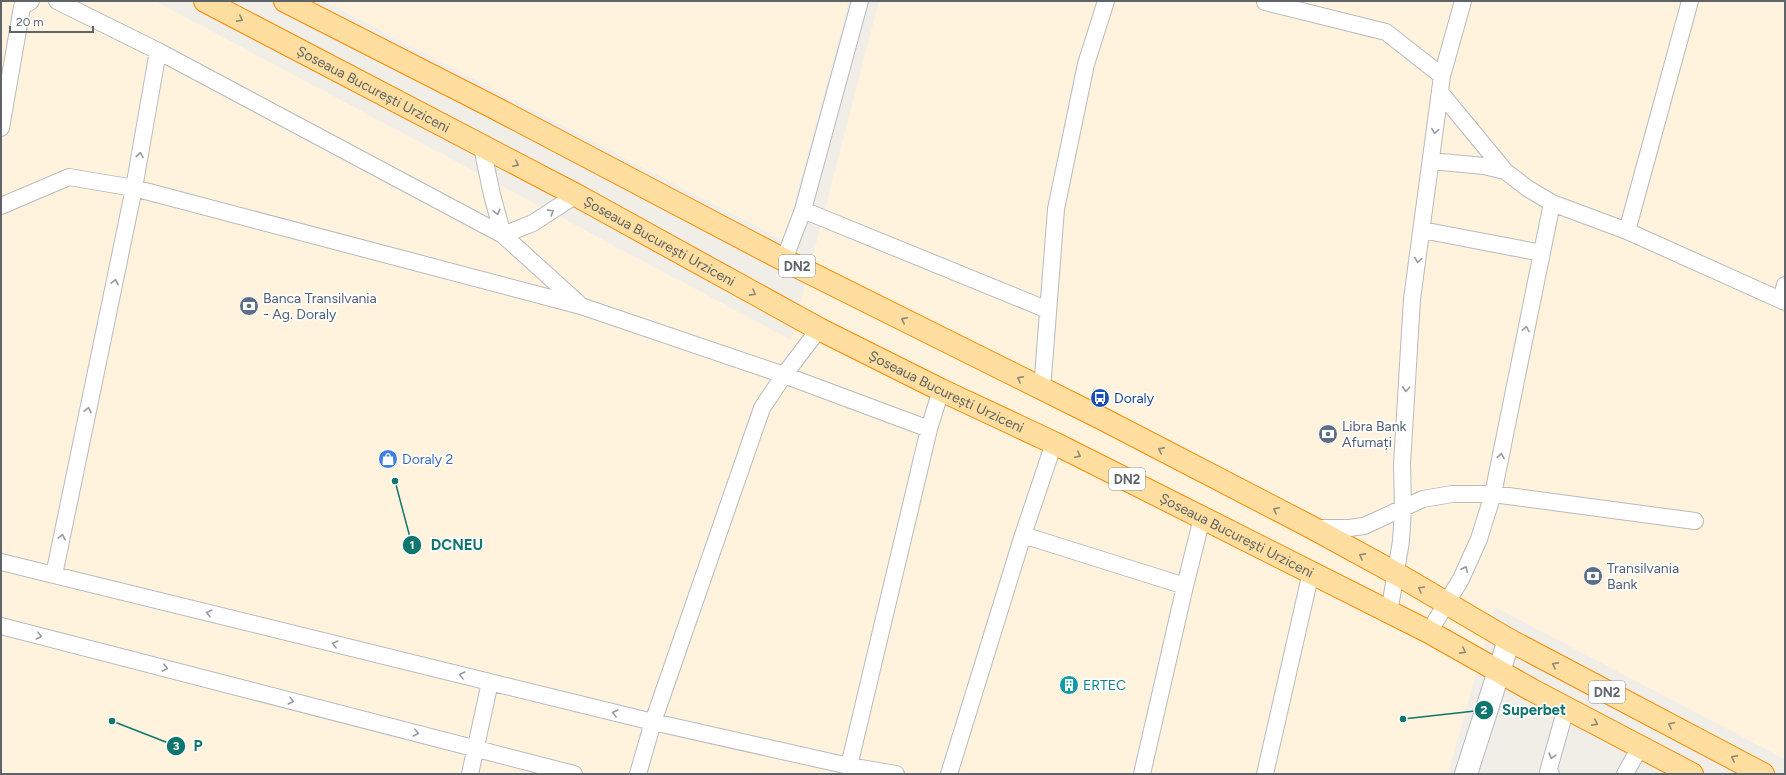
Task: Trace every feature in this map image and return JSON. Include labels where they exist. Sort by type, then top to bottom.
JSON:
[{"type":"highway","name":"Șoseaua București Urziceni","points":[[205,1],[576,196],[819,329],[941,390],[1054,442],[1429,632],[1566,708],[1692,774]]},
{"type":"highway","name":"DN2","points":[[285,1],[497,109],[784,260],[1042,390],[1099,417],[1397,574],[1509,640],[1763,774]]},
{"type":"street","points":[[1466,774],[1509,640]]},
{"type":"lane","points":[[1,128],[22,7],[31,1]]},
{"type":"lane","points":[[57,1],[158,51],[503,235],[581,306]]},
{"type":"lane","points":[[784,260],[803,210],[860,1]]},
{"type":"lane","points":[[1042,390],[1056,209],[1086,64],[1106,1]]},
{"type":"lane","points":[[1389,613],[1397,574],[1401,541],[1403,508],[1402,464],[1411,315],[1442,76],[1463,1]]},
{"type":"lane","points":[[1627,232],[1690,1]]},
{"type":"lane","points":[[1265,2],[1386,32],[1442,76]]},
{"type":"lane","points":[[54,575],[134,188],[158,51]]},
{"type":"lane","points":[[1440,92],[1505,171],[1527,188],[1552,203],[1784,296]]},
{"type":"lane","points":[[482,147],[492,195],[503,235]]},
{"type":"lane","points":[[1431,161],[1484,166],[1505,171]]},
{"type":"lane","points":[[1,206],[69,177],[134,188],[581,306],[784,375],[929,429]]},
{"type":"lane","points":[[503,235],[533,223],[576,196]]},
{"type":"lane","points":[[1429,632],[1460,579],[1479,539],[1493,494],[1552,203]]},
{"type":"lane","points":[[803,210],[1048,310]]},
{"type":"lane","points":[[1422,230],[1542,253]]},
{"type":"lane","points":[[638,774],[653,722],[762,408],[784,375],[819,329]]},
{"type":"lane","points":[[849,766],[929,429],[941,390]]},
{"type":"lane","points":[[949,774],[1023,535],[1054,442]]},
{"type":"lane","points":[[1311,528],[1349,528],[1364,526],[1423,499],[1452,494],[1493,494],[1695,521]]},
{"type":"lane","points":[[1142,774],[1202,518]]},
{"type":"lane","points":[[1023,535],[1185,586]]},
{"type":"lane","points":[[1,562],[653,722],[849,766],[896,774]]},
{"type":"lane","points":[[1265,774],[1311,572]]},
{"type":"lane","points":[[1,626],[574,774]]},
{"type":"lane","points":[[470,774],[490,682]]},
{"type":"lane","points":[[1551,774],[1548,772],[1566,708]]},
{"type":"lane","points":[[1625,774],[1640,747]]},
{"type":"shaded area","name":"Doraly","points":[[1,1],[155,1],[791,340],[879,1],[1785,1],[1785,759],[1495,607],[1448,774],[1,774]]},
{"type":"shaded area","points":[[324,1],[849,1],[784,241]]},
{"type":"place","name":"Banca Transilvania - Ag. Doraly","points":[[249,306]]},
{"type":"place","name":"Doraly","points":[[1100,398]]},
{"type":"place","name":"Libra Bank Afumați","points":[[1328,434]]},
{"type":"place","name":"Doraly 2","points":[[388,459]]},
{"type":"place","name":"DCNEU","points":[[395,481]]},
{"type":"place","name":"Transilvania Bank","points":[[1593,576]]},
{"type":"place","name":"ERTEC","points":[[1069,685]]},
{"type":"place","name":"Superbet","points":[[1403,719]]},
{"type":"place","name":"P","points":[[112,721]]}]
